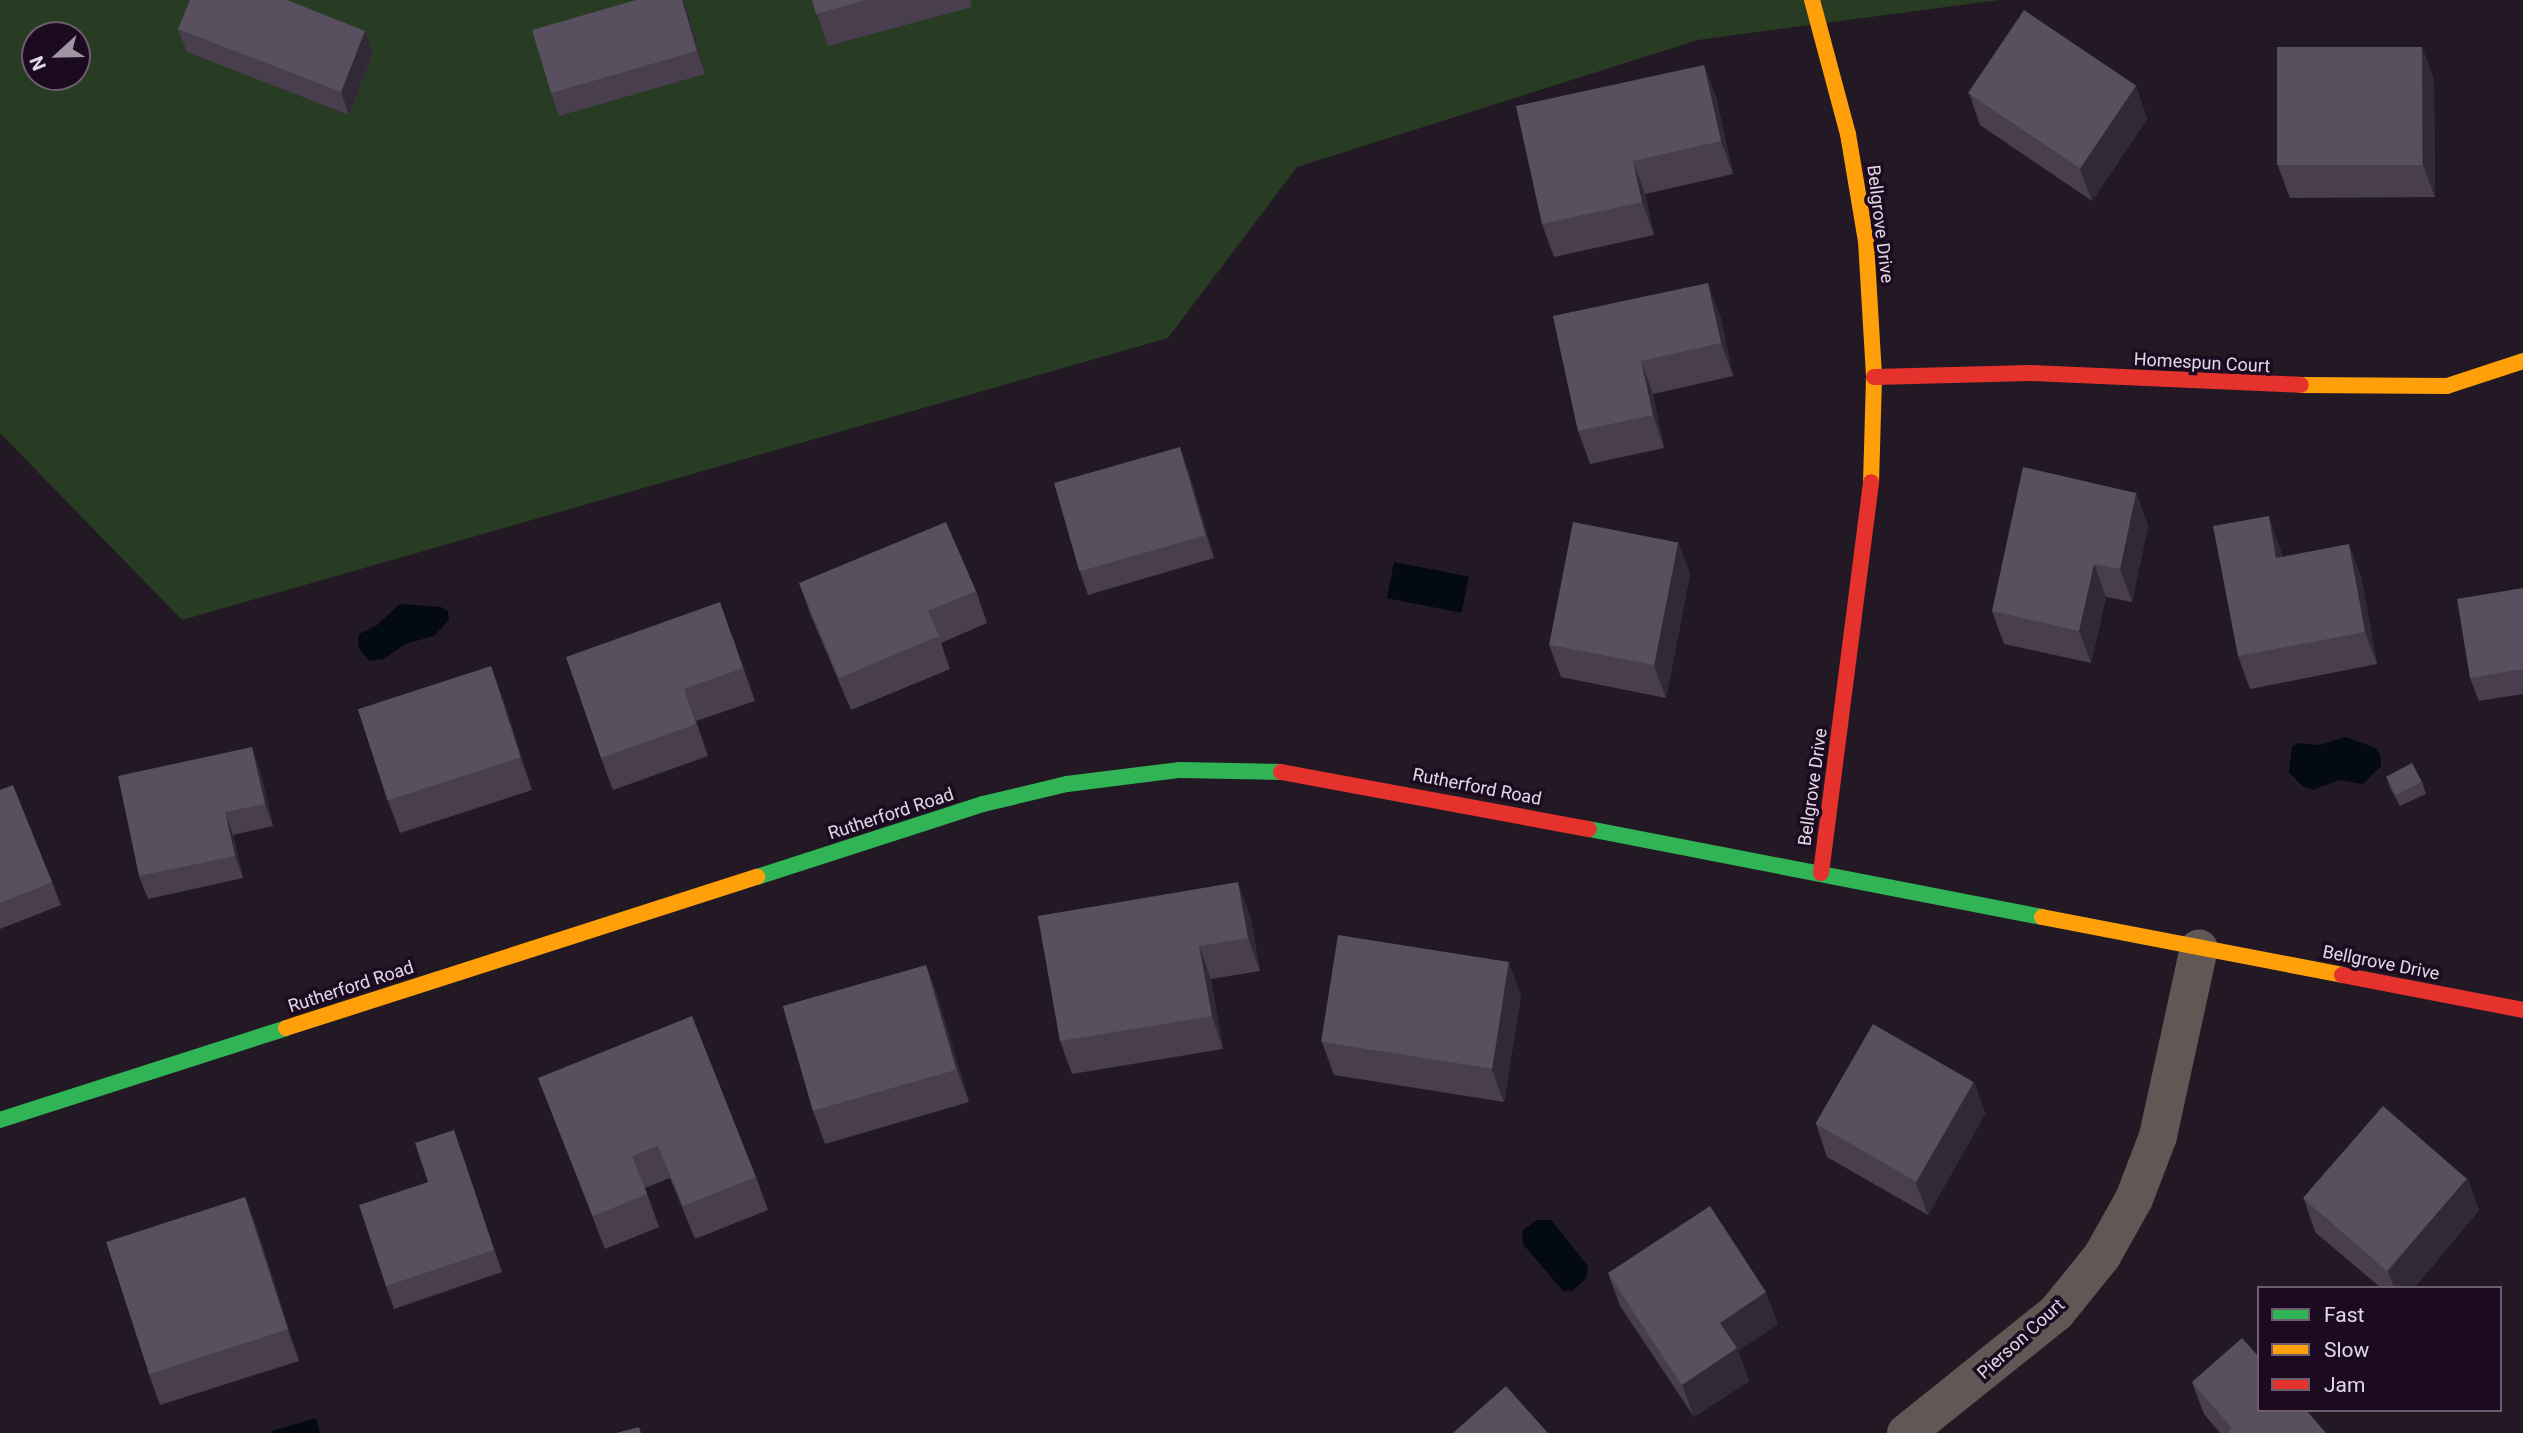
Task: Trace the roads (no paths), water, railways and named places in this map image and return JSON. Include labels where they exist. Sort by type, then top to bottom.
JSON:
[{"type":"street","name":"Bellgrove Drive","points":[[1812,0],[1849,134],[1862,214],[1874,377],[1871,501],[1821,873],[2523,1010]]},
{"type":"street","name":"Homespun Court","points":[[1874,377],[2030,373],[2379,389],[2447,386],[2523,361]]},
{"type":"street","name":"Rutherford Road","points":[[0,1120],[984,804],[1080,782],[1180,770],[1294,772],[1821,873]]},
{"type":"street","name":"Pierson Court","points":[[1906,1433],[2056,1313],[2102,1256],[2134,1199],[2158,1136],[2199,948]]}]
